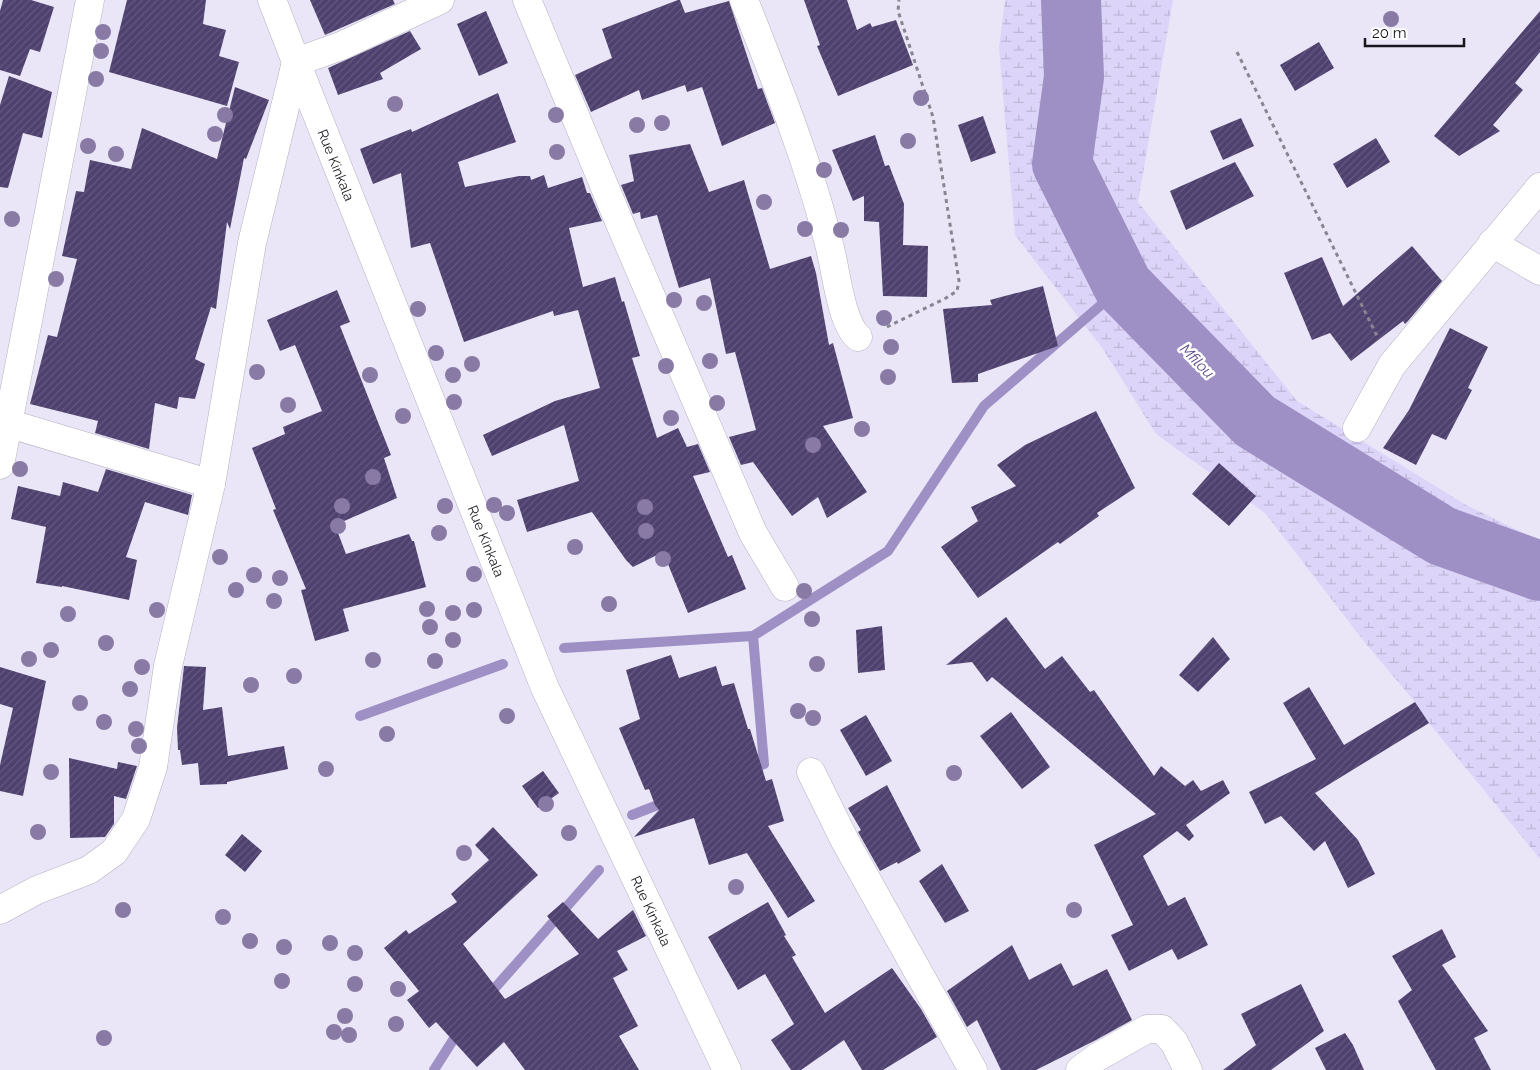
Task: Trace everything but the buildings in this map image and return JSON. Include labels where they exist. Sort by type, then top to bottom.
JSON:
[{"type":"street","points":[[0,465],[4,422],[90,0]]},
{"type":"street","name":"Rue Kinkala","points":[[272,0],[545,688],[727,1070]]},
{"type":"street","points":[[0,910],[37,890],[89,870],[114,852],[136,819],[153,767],[168,666],[211,484],[252,243],[296,62],[341,46],[440,0]]},
{"type":"street","points":[[528,0],[623,231],[753,533],[785,587]]},
{"type":"street","points":[[744,0],[789,113],[830,246],[845,315],[852,331],[858,337]]},
{"type":"street","points":[[1357,428],[1392,365],[1492,243],[1540,188]]},
{"type":"street","points":[[1492,243],[1540,271]]},
{"type":"street","points":[[4,422],[211,484]]},
{"type":"street","points":[[812,772],[845,841],[973,1070]]},
{"type":"street","points":[[1080,1070],[1096,1058],[1148,1029],[1162,1029],[1174,1042],[1188,1070]]},
{"type":"path","points":[[858,337],[866,337],[946,298],[957,291],[960,281],[933,117],[898,10],[899,0]]},
{"type":"path","points":[[1237,52],[1392,365]]},
{"type":"green space","points":[[1005,0],[1173,0],[1138,202],[1297,401],[1466,505],[1540,541],[1540,859],[1429,723],[1415,702],[1366,644],[1265,513],[1156,434],[1103,349],[1015,235],[999,48]]},
{"type":"waterway","name":"Mfilou","points":[[1071,0],[1074,77],[1062,164],[1123,286],[1255,421],[1442,536],[1540,571]]},
{"type":"waterway","points":[[749,769],[764,764],[753,636],[888,551],[984,406],[1123,286]]},
{"type":"waterway","points":[[564,648],[753,636]]},
{"type":"waterway","points":[[360,716],[503,664]]},
{"type":"waterway","points":[[632,815],[668,801]]},
{"type":"waterway","points":[[487,997],[599,870]]},
{"type":"waterway","points":[[434,1070],[460,1029]]}]
